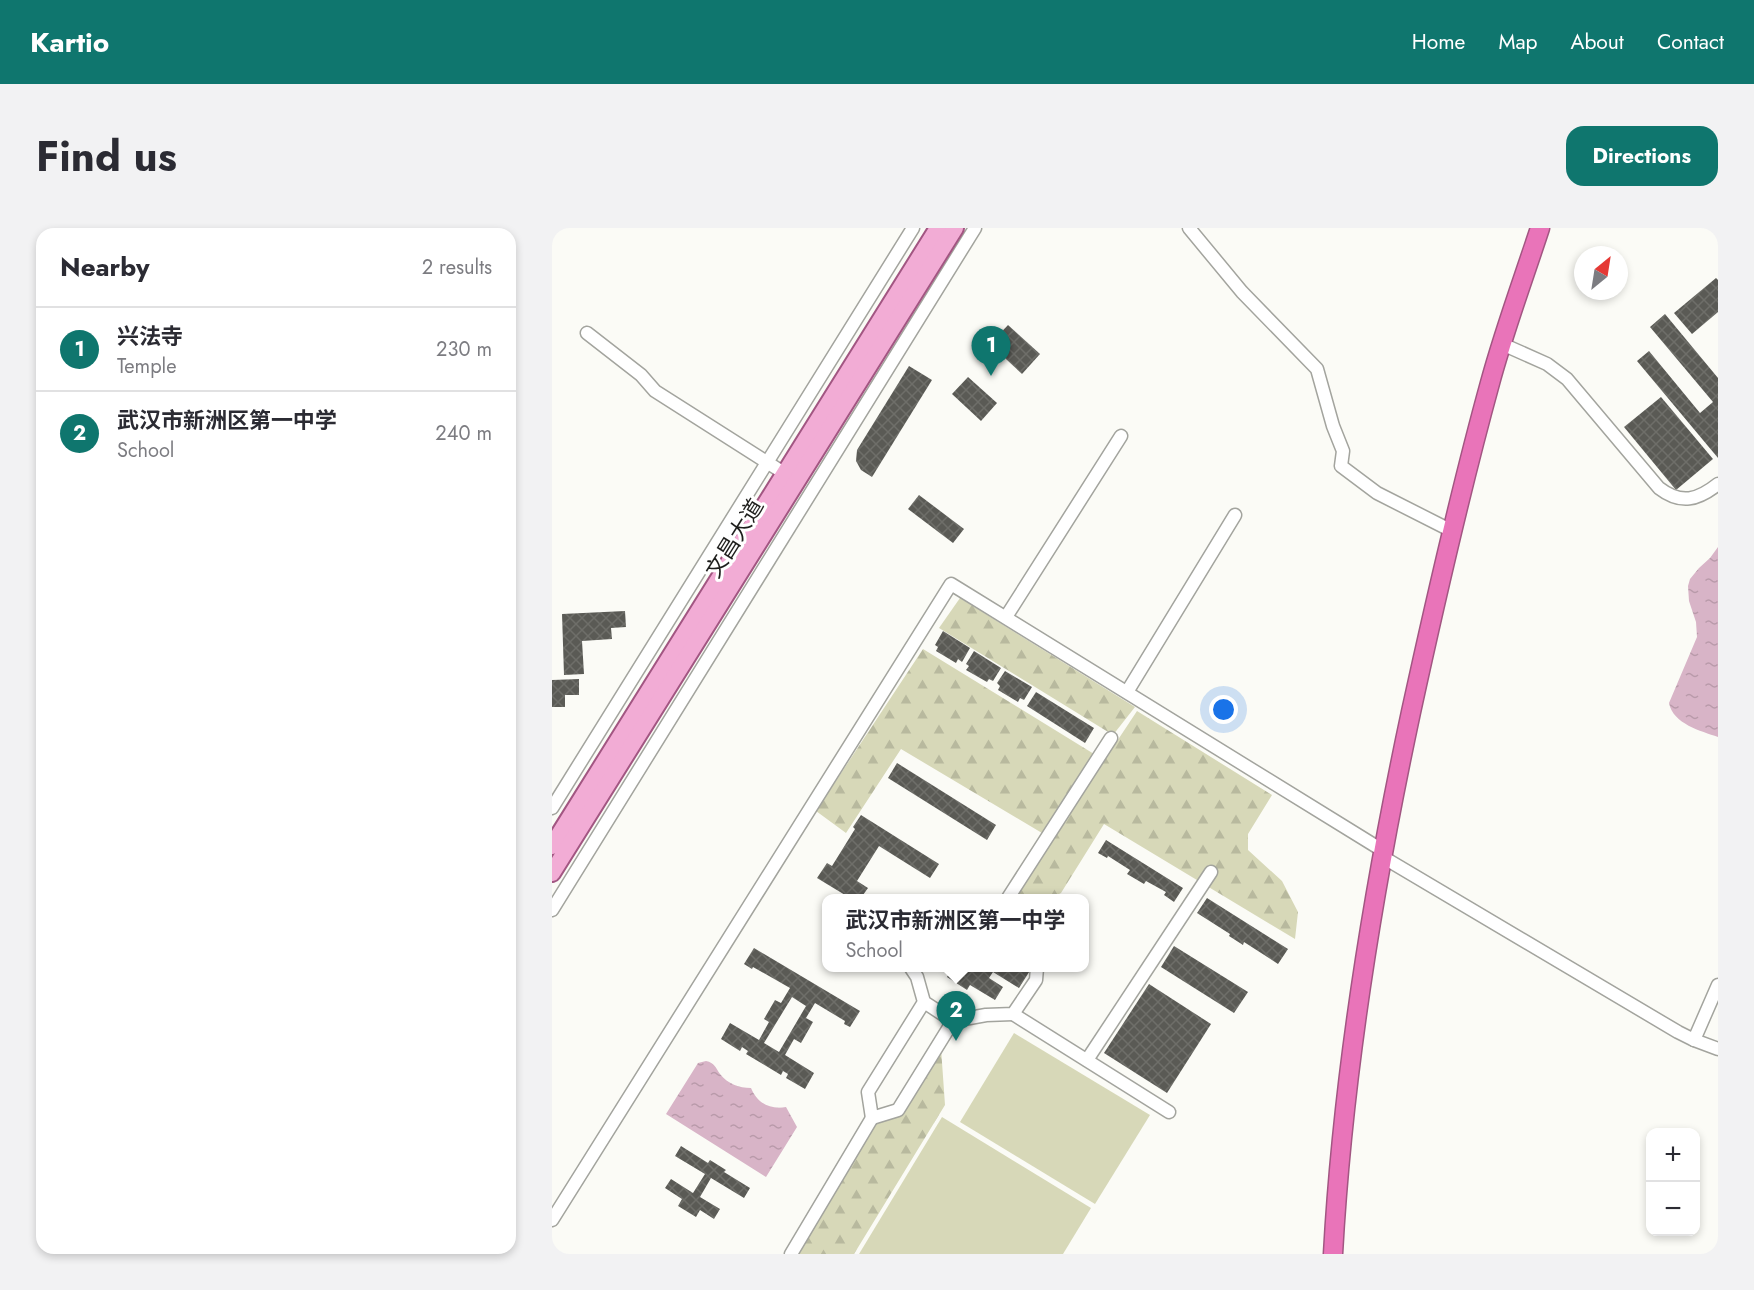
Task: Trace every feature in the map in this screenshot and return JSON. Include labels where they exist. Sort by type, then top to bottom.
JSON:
[{"type":"highway","points":[[1333,1254],[1346,1097],[1363,966],[1382,853],[1452,531],[1490,381],[1540,228]]},
{"type":"main road","name":"文昌大道","points":[[552,846],[938,228]]},
{"type":"main road","name":"文昌大道","points":[[552,873],[955,228]]},
{"type":"street","points":[[552,808],[913,228]]},
{"type":"street","points":[[552,910],[975,228]]},
{"type":"street","points":[[1189,228],[1242,292],[1317,369],[1333,426],[1343,451],[1341,466],[1377,493],[1452,531]]},
{"type":"street","points":[[587,333],[641,375],[654,391],[784,473]]},
{"type":"street","points":[[1502,344],[1547,364],[1567,379],[1664,492],[1677,498],[1691,499],[1705,495],[1718,484]]},
{"type":"street","points":[[1006,617],[1121,436]]},
{"type":"street","points":[[1127,692],[1235,515]]},
{"type":"street","points":[[552,1220],[951,584],[1382,853],[1677,1032],[1718,1049]]},
{"type":"street","points":[[1011,894],[1111,738]]},
{"type":"street","points":[[1087,1060],[1211,873]]},
{"type":"street","points":[[914,972],[924,1002],[953,1021],[986,1015],[1013,1014],[1169,1112]]},
{"type":"street","points":[[1013,1014],[1036,980],[1036,972]]},
{"type":"street","points":[[1694,1040],[1718,985]]},
{"type":"street","points":[[790,1254],[872,1118],[868,1092],[924,1002]]},
{"type":"street","points":[[872,1118],[898,1110],[953,1021]]},
{"type":"green space","points":[[960,598],[1135,707],[1113,735],[939,628]]},
{"type":"green space","points":[[923,649],[1094,754],[1042,833],[901,749],[846,833],[816,811]]},
{"type":"green space","points":[[1137,711],[1272,795],[1248,834],[1248,850],[1282,881],[1298,912],[1295,939],[1104,824],[1061,893],[1016,894]]},
{"type":"green space","points":[[1014,1033],[1150,1115],[1095,1204],[960,1122]]},
{"type":"green space","points":[[941,1048],[945,1105],[854,1254],[797,1254],[876,1123],[901,1112]]},
{"type":"green space","points":[[942,1117],[1091,1208],[1063,1254],[859,1254]]},
{"type":"water","points":[[1718,547],[1718,737],[1689,726],[1676,716],[1669,703],[1697,637],[1696,622],[1689,601],[1690,579]]},
{"type":"water","points":[[706,1061],[713,1064],[730,1083],[751,1088],[757,1098],[765,1104],[780,1108],[786,1107],[797,1127],[766,1177],[666,1114],[698,1063]]},
{"type":"building","points":[[1716,278],[1718,280],[1718,312],[1692,334],[1674,313]]},
{"type":"building","points":[[1665,314],[1718,378],[1718,458],[1637,361],[1649,351],[1700,413],[1713,402],[1650,327]]},
{"type":"building","points":[[1008,325],[1040,354],[1022,374],[990,344]]},
{"type":"building","points":[[909,366],[932,380],[872,477],[861,470],[856,461],[857,450]]},
{"type":"building","points":[[968,377],[997,403],[981,421],[952,394]]},
{"type":"building","points":[[1661,397],[1713,459],[1676,490],[1624,427]]},
{"type":"building","points":[[919,495],[964,529],[953,543],[908,509]]},
{"type":"building","points":[[625,611],[626,627],[611,628],[612,639],[582,641],[584,674],[564,675],[562,614]]},
{"type":"building","points":[[943,631],[970,648],[962,662],[958,659],[956,663],[936,651],[938,647],[935,645]]},
{"type":"building","points":[[974,651],[1001,668],[993,681],[989,679],[987,682],[966,670],[969,666],[966,664]]},
{"type":"building","points":[[1005,671],[1032,687],[1024,700],[1020,698],[1018,702],[998,690],[1000,686],[997,683]]},
{"type":"building","points":[[579,679],[579,695],[565,695],[565,707],[552,707],[552,680]]},
{"type":"building","points":[[1036,692],[1094,728],[1085,743],[1027,706]]},
{"type":"building","points":[[897,763],[996,825],[987,840],[888,778]]},
{"type":"building","points":[[861,815],[939,864],[930,878],[879,846],[857,881],[868,888],[864,894],[843,894],[817,878],[827,863],[832,866],[855,829],[853,827]]},
{"type":"building","points":[[1106,840],[1183,888],[1174,902],[1164,895],[1166,892],[1146,881],[1144,884],[1127,874],[1130,870],[1108,856],[1107,858],[1098,853]]},
{"type":"building","points":[[1207,898],[1288,949],[1278,964],[1244,942],[1243,945],[1197,913]]},
{"type":"building","points":[[1174,946],[1248,992],[1234,1013],[1161,967]]},
{"type":"building","points":[[754,948],[860,1011],[850,1027],[844,1024],[845,1021],[815,1003],[806,1018],[813,1022],[801,1043],[794,1039],[785,1055],[814,1073],[805,1089],[786,1078],[788,1074],[783,1071],[781,1075],[746,1054],[748,1051],[742,1047],[740,1051],[721,1039],[730,1023],[759,1040],[769,1022],[764,1019],[775,1000],[781,1003],[790,988],[744,964]],"holes":[[[792,997],[806,1006],[779,1052],[764,1043]]]},
{"type":"building","points":[[950,972],[993,972],[989,978],[1003,987],[995,1000],[970,985],[967,990],[947,977]]},
{"type":"building","points":[[993,972],[1029,972],[1019,988]]},
{"type":"building","points":[[1149,984],[1211,1024],[1167,1093],[1104,1053]]},
{"type":"building","points":[[681,1146],[708,1163],[710,1160],[726,1170],[724,1172],[750,1188],[744,1198],[711,1178],[700,1197],[720,1209],[714,1219],[700,1210],[696,1217],[678,1206],[682,1199],[665,1188],[671,1179],[693,1193],[705,1174],[675,1156]]},
{"type":"place","name":"兴法寺","points":[[991,376]]},
{"type":"place","name":"武汉市新洲区第一中学","points":[[956,1041]]}]
